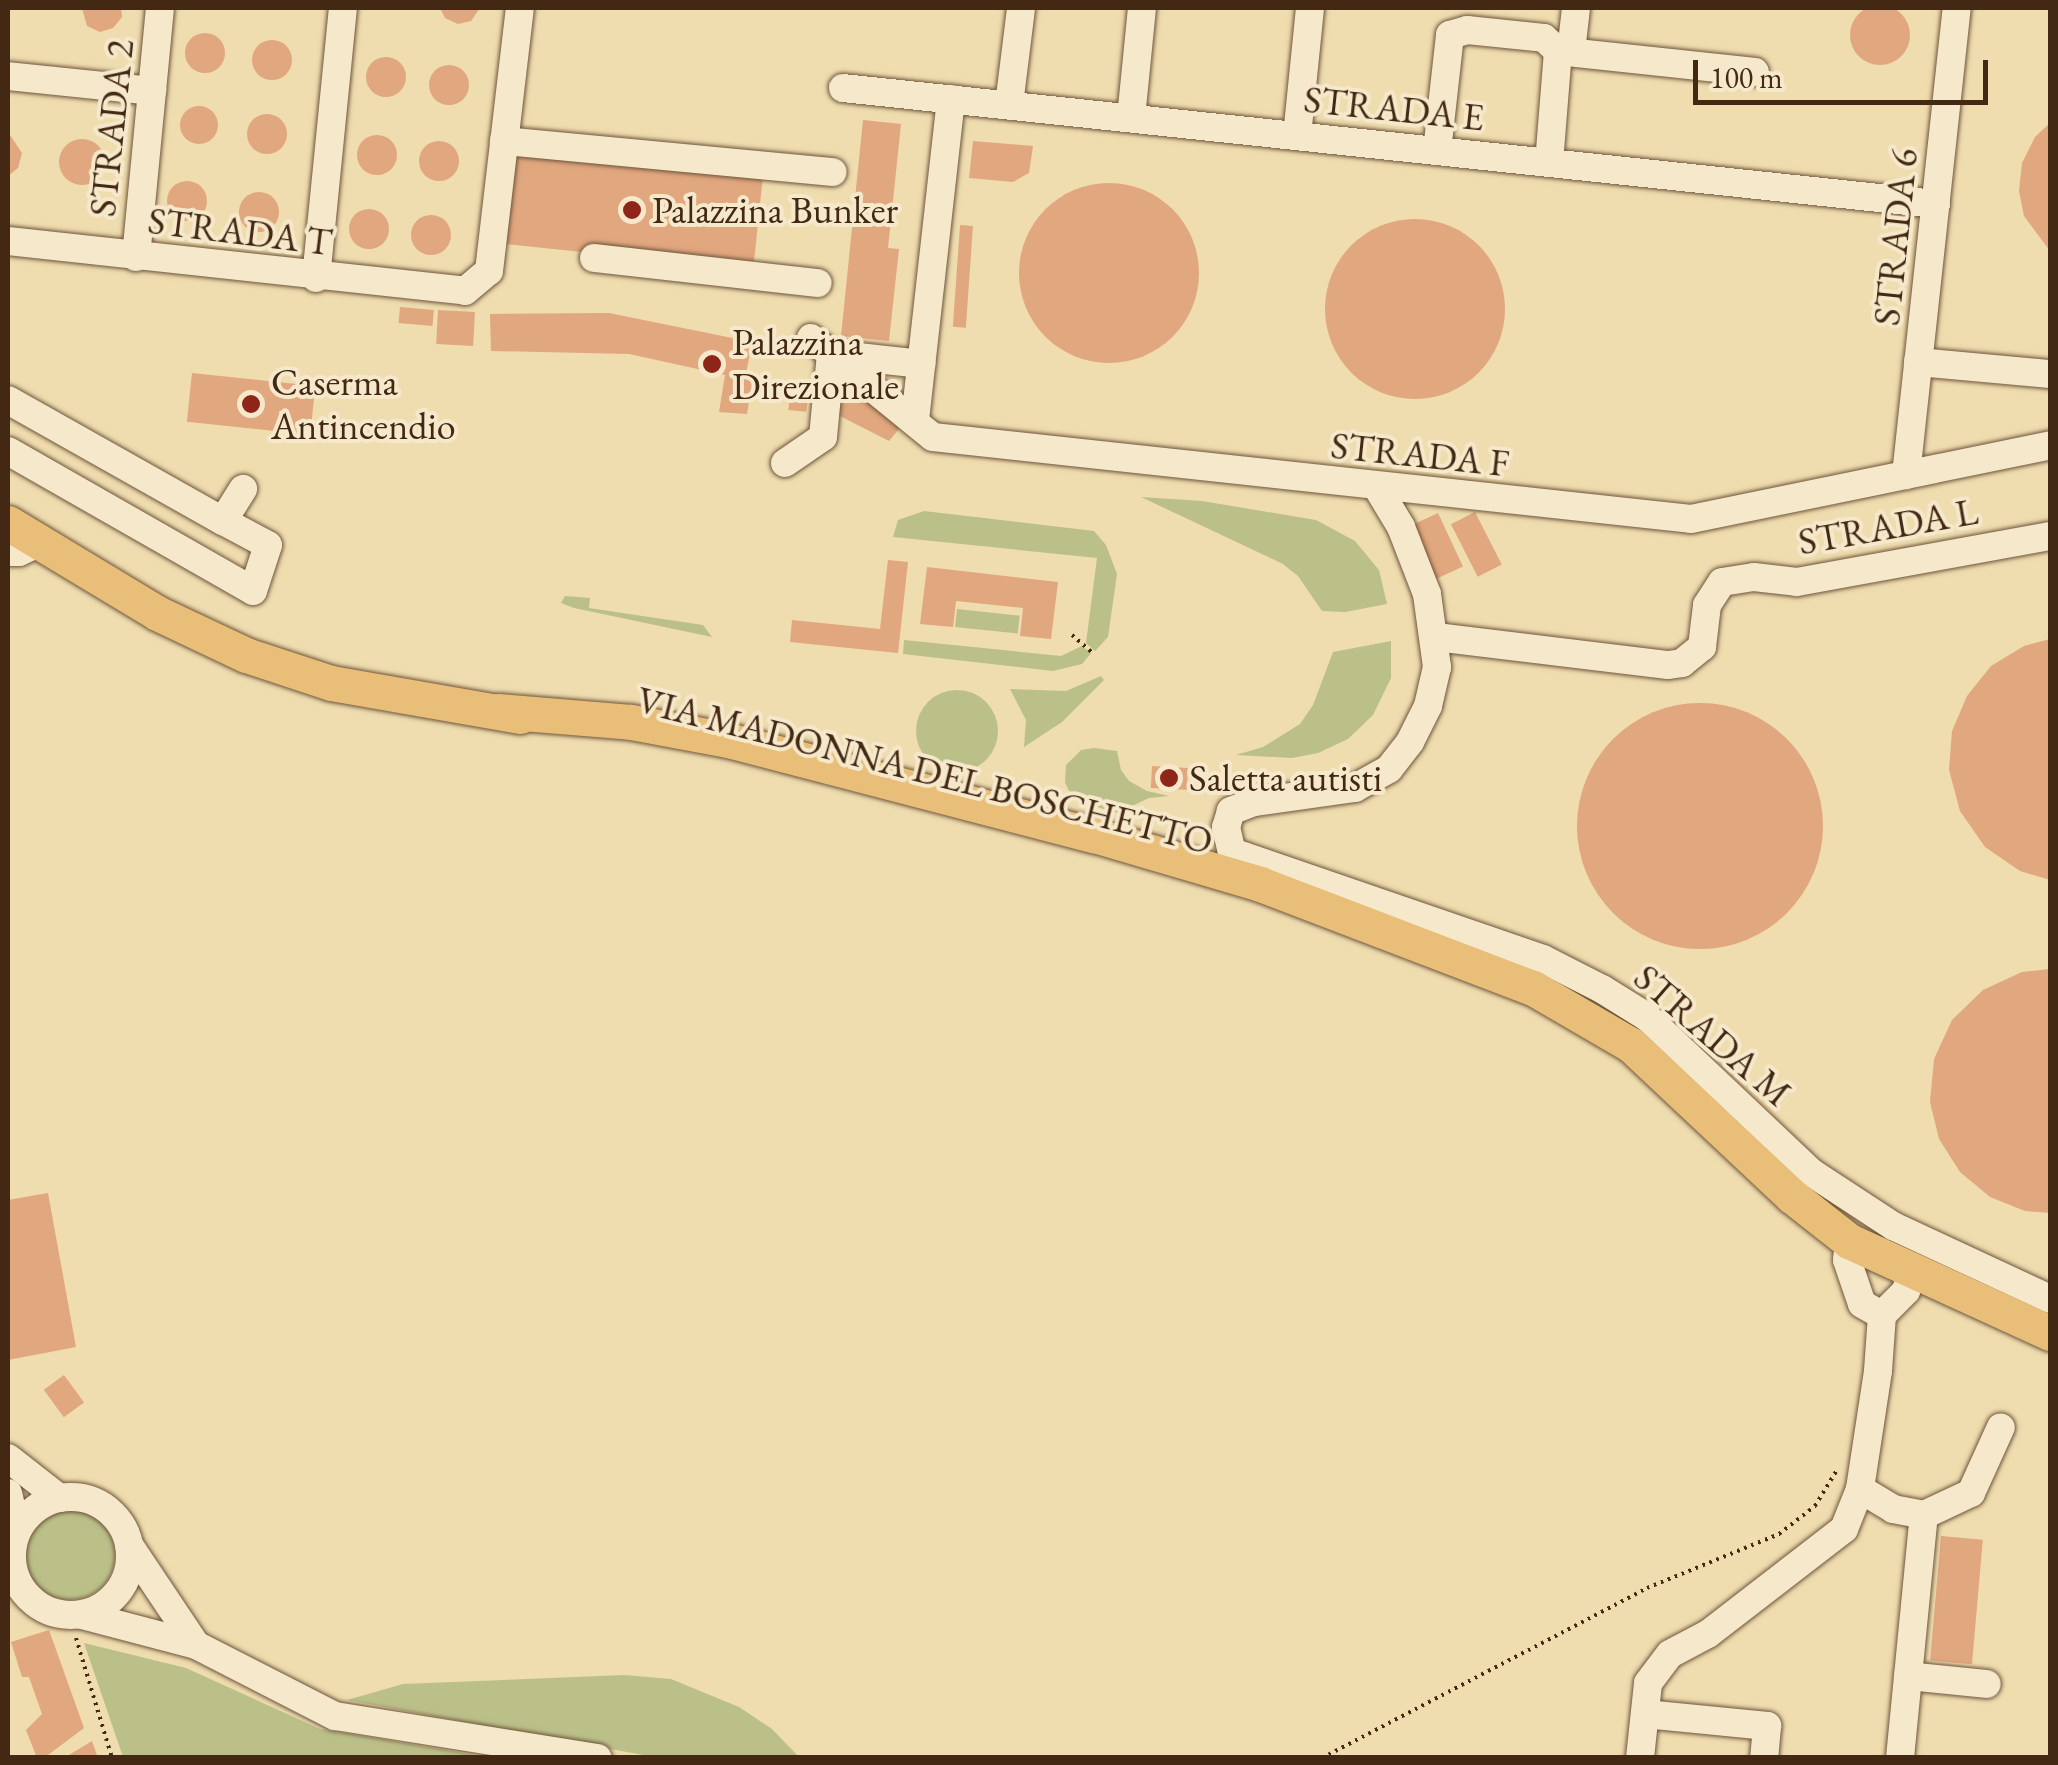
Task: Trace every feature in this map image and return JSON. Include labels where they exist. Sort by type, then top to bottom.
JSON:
[{"type":"main road","name":"VIA MADONNA DEL BOSCHETTO","points":[[8,524],[24,547],[156,613],[246,655],[331,683],[703,752],[1243,896],[1330,913],[1533,988],[1589,1017],[1631,1045],[1792,1196],[1848,1241],[2050,1333]]},
{"type":"street","name":"STRADA 2","points":[[136,257],[160,8]]},
{"type":"street","points":[[316,278],[343,8]]},
{"type":"street","points":[[520,8],[504,141],[833,172]]},
{"type":"street","points":[[1009,105],[1020,8]]},
{"type":"street","points":[[1130,118],[1142,8]]},
{"type":"street","points":[[1297,136],[1310,8]]},
{"type":"street","points":[[1549,162],[1564,52],[1576,8]]},
{"type":"street","name":"STRADA 6","points":[[1906,475],[1958,8]]},
{"type":"street","points":[[1437,151],[1447,46],[1460,19],[1544,38],[1564,52],[1755,72]]},
{"type":"street","points":[[8,76],[152,91]]},
{"type":"street","name":"STRADA E","points":[[843,88],[1936,204]]},
{"type":"street","points":[[915,420],[951,99]]},
{"type":"street","name":"STRADA T","points":[[8,241],[316,278],[464,291],[489,271],[504,141]]},
{"type":"street","points":[[594,258],[818,284]]},
{"type":"street","points":[[785,463],[823,437],[821,346],[921,364]]},
{"type":"street","name":"STRADA F","points":[[821,346],[933,437],[1690,519],[2050,445]]},
{"type":"street","points":[[1918,362],[2050,374]]},
{"type":"street","points":[[8,400],[268,546],[253,591],[8,450]]},
{"type":"street","points":[[1376,487],[1414,558],[1436,637]]},
{"type":"street","points":[[223,522],[243,489]]},
{"type":"street","name":"STRADA L","points":[[1436,637],[1682,663],[1702,648],[1707,604],[1722,582],[1754,577],[1797,582],[2050,536]]},
{"type":"street","name":"STRADA M","points":[[1436,637],[1437,667],[1428,706],[1410,742],[1389,769],[1356,788],[1238,806],[1228,817],[1226,840],[1232,852],[1244,860],[1337,886],[1542,959],[1602,989],[1647,1017],[1812,1173],[1893,1226],[2050,1299]]},
{"type":"street","points":[[1848,1241],[1847,1260],[1862,1304],[1882,1315]]},
{"type":"street","points":[[1633,1754],[1648,1683],[1670,1654],[1708,1634],[1844,1529],[1860,1489],[1878,1371],[1882,1315],[1906,1292],[1911,1272]]},
{"type":"street","points":[[1860,1489],[1892,1510],[1924,1515],[1971,1494],[2001,1427]]},
{"type":"street","points":[[8,1458],[60,1498]]},
{"type":"street","points":[[8,1493],[17,1531],[10,1570],[18,1585],[66,1613],[114,1597],[125,1581],[130,1545]]},
{"type":"street","points":[[17,1531],[42,1504],[60,1498],[96,1502],[123,1528],[130,1545],[196,1645]]},
{"type":"street","points":[[1900,1758],[1924,1515]]},
{"type":"street","points":[[8,1613],[66,1613],[196,1645],[335,1716],[598,1758]]},
{"type":"street","points":[[1908,1676],[1986,1684]]},
{"type":"street","points":[[1644,1714],[1767,1726],[1764,1758]]},
{"type":"path","points":[[1072,635],[1094,654]]},
{"type":"path","points":[[1322,1758],[1646,1588],[1779,1534],[1815,1506],[1844,1460]]},
{"type":"path","points":[[66,1613],[112,1758]]},
{"type":"green space","points":[[1141,497],[1202,501],[1316,520],[1355,541],[1379,570],[1387,604],[1345,612],[1322,611],[1298,576],[1283,564]]},
{"type":"green space","points":[[924,511],[1094,531],[1106,545],[1117,574],[1108,637],[1095,651],[1086,643],[1097,558],[893,537],[898,520]]},
{"type":"green space","points":[[565,596],[590,598],[589,608],[703,625],[712,637],[574,608],[561,603]]},
{"type":"green space","points":[[957,609],[1020,616],[1018,633],[955,627]]},
{"type":"green space","points":[[904,640],[1061,656],[1082,646],[1091,653],[1082,664],[1053,671],[903,654]]},
{"type":"green space","points":[[1391,641],[1391,678],[1373,715],[1348,739],[1318,753],[1292,758],[1236,755],[1263,747],[1300,724],[1313,705],[1333,652]]},
{"type":"green space","points":[[1101,676],[1104,680],[1062,722],[1024,747],[1026,720],[1010,689],[1066,691]]},
{"type":"green space","points":[[957,690],[973,693],[986,702],[995,715],[995,747],[986,760],[973,769],[957,772],[941,769],[928,760],[919,747],[916,731],[919,715],[928,702],[941,693]]},
{"type":"green space","points":[[1081,750],[1117,751],[1121,770],[1129,781],[1147,791],[1169,796],[1149,798],[1117,813],[1074,800],[1065,783],[1066,765]]},
{"type":"green space","points":[[70,1510],[87,1513],[102,1523],[112,1538],[112,1572],[102,1587],[87,1597],[70,1600],[53,1597],[38,1587],[28,1572],[25,1555],[28,1538],[38,1523],[53,1513]]},
{"type":"green space","points":[[84,1643],[186,1668],[320,1729],[487,1757],[123,1757]]},
{"type":"green space","points":[[624,1675],[671,1679],[739,1707],[772,1729],[799,1757],[654,1757],[347,1700],[403,1684]]},
{"type":"building","points":[[1880,5],[1901,14],[1910,35],[1901,56],[1880,65],[1859,56],[1850,35],[1859,14]]},
{"type":"building","points":[[82,8],[121,8],[122,17],[113,28],[100,32],[87,26]]},
{"type":"building","points":[[440,8],[480,8],[471,21],[458,24],[445,18]]},
{"type":"building","points":[[205,33],[219,39],[225,53],[219,67],[205,73],[191,67],[185,53],[191,39]]},
{"type":"building","points":[[272,40],[286,46],[292,60],[286,74],[272,80],[258,74],[252,60],[258,46]]},
{"type":"building","points":[[386,57],[400,63],[406,77],[400,91],[386,97],[372,91],[366,77],[372,63]]},
{"type":"building","points":[[449,65],[463,71],[469,85],[463,99],[449,105],[435,99],[429,85],[435,71]]},
{"type":"building","points":[[199,106],[213,111],[218,125],[213,139],[199,144],[185,139],[180,125],[185,111]]},
{"type":"building","points":[[267,114],[281,120],[287,134],[281,148],[267,154],[253,148],[247,134],[253,120]]},
{"type":"building","points":[[863,120],[901,124],[888,248],[899,249],[889,341],[841,336]]},
{"type":"building","points":[[2050,123],[2050,251],[2024,216],[2019,191],[2022,163],[2035,137]]},
{"type":"building","points":[[8,132],[22,153],[18,168],[8,176]]},
{"type":"building","points":[[377,135],[391,141],[397,155],[391,169],[377,175],[363,169],[357,155],[363,141]]},
{"type":"building","points":[[82,139],[98,146],[105,162],[98,178],[82,185],[66,178],[59,162],[66,146]]},
{"type":"building","points":[[439,141],[453,147],[459,161],[453,175],[439,181],[425,175],[419,161],[425,147]]},
{"type":"building","points":[[973,141],[1033,146],[1029,173],[1013,182],[969,178]]},
{"type":"building","name":"Palazzina Bunker","points":[[511,153],[763,179],[753,270],[501,244]]},
{"type":"building","points":[[187,181],[201,187],[207,201],[201,215],[187,221],[173,215],[167,201],[173,187]]},
{"type":"building","points":[[1109,183],[1143,190],[1172,210],[1192,239],[1199,273],[1192,307],[1172,336],[1143,356],[1109,363],[1075,356],[1046,336],[1026,307],[1019,273],[1026,239],[1046,210],[1075,190]]},
{"type":"building","points":[[259,192],[273,198],[279,212],[273,226],[259,232],[245,226],[239,212],[245,198]]},
{"type":"building","points":[[369,209],[383,215],[389,229],[383,243],[369,249],[355,243],[349,229],[355,215]]},
{"type":"building","points":[[431,215],[445,221],[451,235],[445,249],[431,255],[417,249],[411,235],[417,221]]},
{"type":"building","points":[[1415,219],[1449,226],[1478,246],[1498,275],[1505,309],[1498,343],[1478,372],[1449,392],[1415,399],[1381,392],[1352,372],[1332,343],[1325,309],[1332,275],[1352,246],[1381,226]]},
{"type":"building","points":[[960,225],[973,226],[966,328],[953,327]]},
{"type":"building","points":[[400,307],[434,310],[432,326],[399,323]]},
{"type":"building","points":[[438,310],[475,312],[473,346],[436,344]]},
{"type":"building","name":"Palazzina Direzionale","points":[[609,313],[752,342],[745,379],[753,378],[747,414],[719,412],[725,375],[629,354],[491,351],[490,314]]},
{"type":"building","name":"Caserma Antincendio","points":[[192,373],[315,386],[310,435],[187,422]]},
{"type":"building","points":[[842,386],[857,386],[903,424],[889,441],[838,415]]},
{"type":"building","points":[[790,395],[808,397],[806,412],[788,410]]},
{"type":"building","points":[[1475,512],[1502,565],[1478,577],[1451,524]]},
{"type":"building","points":[[1438,513],[1463,566],[1435,580],[1410,526]]},
{"type":"building","points":[[888,560],[908,562],[898,653],[790,642],[792,620],[880,629]]},
{"type":"building","points":[[927,567],[1058,582],[1051,639],[1020,636],[1023,608],[956,601],[953,627],[920,624]]},
{"type":"building","points":[[2050,639],[2050,880],[2020,871],[1985,847],[1960,811],[1949,770],[1952,731],[1967,696],[1991,666],[2024,646]]},
{"type":"building","points":[[1700,703],[1747,713],[1787,739],[1813,779],[1823,826],[1813,873],[1787,913],[1747,939],[1700,949],[1653,939],[1613,913],[1587,873],[1577,826],[1587,779],[1613,739],[1653,713]]},
{"type":"building","name":"Saletta autisti","points":[[1152,766],[1188,768],[1187,790],[1151,788]]},
{"type":"building","points":[[2050,969],[2050,1213],[2025,1211],[1990,1197],[1960,1172],[1939,1139],[1930,1102],[1934,1059],[1952,1020],[1983,990],[2022,972]]},
{"type":"building","points":[[48,1193],[76,1347],[8,1360],[8,1200]]},
{"type":"building","points":[[64,1375],[84,1403],[64,1417],[44,1390]]},
{"type":"building","points":[[1941,1536],[1983,1540],[1972,1664],[1930,1661]]},
{"type":"building","points":[[49,1630],[84,1728],[44,1758],[37,1758],[26,1730],[42,1714],[29,1677],[22,1677],[11,1642]]},
{"type":"building","points":[[92,1741],[98,1758],[64,1758]]},
{"type":"place","name":"Palazzina Bunker","points":[[632,210]]},
{"type":"place","name":"Palazzina Direzionale","points":[[712,364]]},
{"type":"place","name":"Caserma Antincendio","points":[[251,404]]},
{"type":"place","name":"Saletta autisti","points":[[1169,778]]}]
